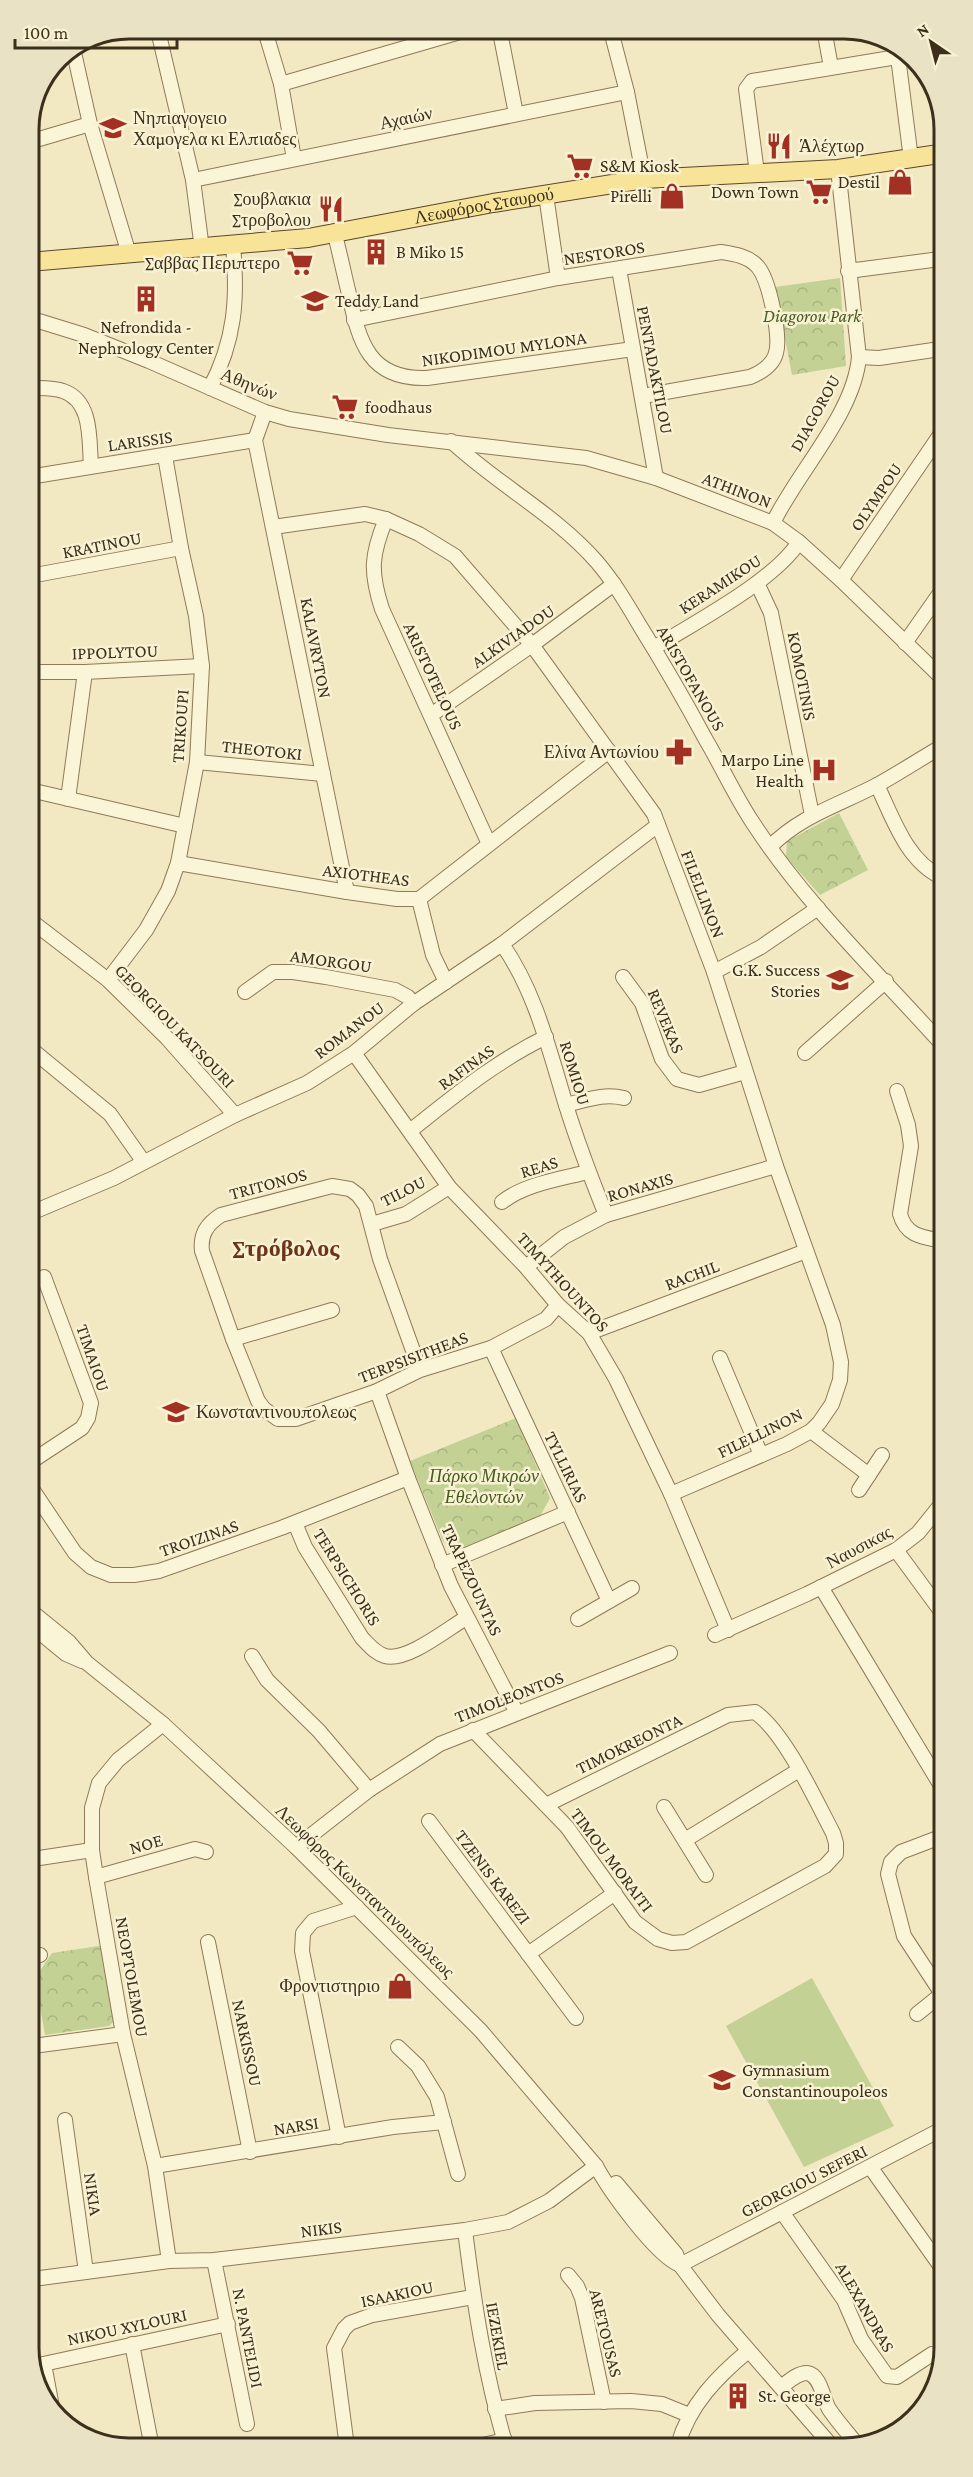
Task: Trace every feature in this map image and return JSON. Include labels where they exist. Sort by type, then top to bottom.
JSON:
[{"type":"main road","name":"Λεωφόρος Σταυρού","points":[[39,261],[202,249],[335,235],[493,204],[644,179],[838,169],[934,155]]},
{"type":"street","points":[[160,39],[193,180],[202,249]]},
{"type":"street","points":[[268,39],[282,84],[294,159]]},
{"type":"street","points":[[282,84],[436,39]]},
{"type":"street","points":[[501,39],[516,114]]},
{"type":"street","points":[[613,39],[627,92],[644,179]]},
{"type":"street","points":[[826,39],[831,67]]},
{"type":"street","points":[[75,57],[90,124],[129,254]]},
{"type":"street","points":[[757,173],[746,89],[752,81],[899,57]]},
{"type":"street","points":[[905,72],[911,159]]},
{"type":"street","name":"Αχαιών","points":[[193,180],[627,92]]},
{"type":"street","points":[[39,139],[90,124]]},
{"type":"street","name":"DIAGOROU","points":[[773,523],[787,496],[847,401],[854,383],[859,357],[838,169]]},
{"type":"street","points":[[546,195],[558,278]]},
{"type":"street","name":"NIKODIMOU MYLONA","points":[[335,235],[360,340],[380,366],[394,374],[411,379],[448,376],[633,349]]},
{"type":"street","points":[[210,388],[222,365],[234,320],[236,276],[233,246]]},
{"type":"street","name":"NESTOROS","points":[[354,320],[558,278],[721,252],[736,254],[750,260],[759,268],[766,280],[771,302],[777,341],[776,353],[771,364],[750,377],[643,396]]},
{"type":"street","points":[[848,271],[934,260]]},
{"type":"street","name":"PENTADAKTILOU","points":[[619,269],[656,478]]},
{"type":"street","name":"Αθηνών","points":[[39,321],[84,335],[265,412],[289,419],[388,435],[466,443]]},
{"type":"street","points":[[859,357],[879,358],[934,351]]},
{"type":"street","points":[[39,389],[63,391],[77,400],[86,415],[91,466]]},
{"type":"street","points":[[255,440],[265,412]]},
{"type":"street","name":"LARISSIS","points":[[39,475],[255,440]]},
{"type":"street","name":"KALAVRYTON","points":[[255,440],[347,892]]},
{"type":"street","name":"ARISTOFANOUS","points":[[451,441],[482,469],[507,484]]},
{"type":"street","name":"ATHINON","points":[[466,443],[586,458],[656,478],[773,523],[799,542],[842,580],[934,670]]},
{"type":"street","name":"ARISTOFANOUS","points":[[466,443],[507,484],[579,543],[614,584],[654,648],[738,798],[770,847],[818,908],[934,1033]]},
{"type":"street","name":"OLYMPOU","points":[[842,580],[934,444]]},
{"type":"street","name":"TRIKOUPI","points":[[108,980],[146,930],[168,891],[178,863],[197,762],[202,666],[196,616],[165,456]]},
{"type":"street","name":"FILELLINON","points":[[273,527],[364,514],[386,519],[419,534],[455,556],[532,645],[650,806],[658,825],[714,972],[776,1166],[833,1325],[841,1362],[840,1380],[832,1404],[811,1431],[671,1494]]},
{"type":"street","name":"ARISTOTELOUS","points":[[386,519],[375,544],[372,568],[375,587],[382,609],[489,844]]},
{"type":"street","name":"KERAMIKOU","points":[[654,648],[757,583],[786,560],[799,542]]},
{"type":"street","name":"KRATINOU","points":[[39,574],[181,548]]},
{"type":"street","name":"KOMOTINIS","points":[[757,583],[771,613],[812,815]]},
{"type":"street","name":"ALKIVIADOU","points":[[431,716],[614,584]]},
{"type":"street","points":[[905,643],[934,602]]},
{"type":"street","name":"IPPOLYTOU","points":[[39,672],[202,666]]},
{"type":"street","points":[[68,799],[85,672]]},
{"type":"street","name":"AXIOTHEAS","points":[[178,863],[347,892],[396,899],[419,899],[609,751]]},
{"type":"street","points":[[770,847],[786,831],[812,815],[877,785],[934,751]]},
{"type":"street","name":"THEOTOKI","points":[[197,762],[323,774]]},
{"type":"street","points":[[877,785],[910,851],[924,866],[934,872]]},
{"type":"street","points":[[39,792],[185,826]]},
{"type":"street","name":"ROMANOU","points":[[39,1210],[114,1178],[235,1115],[307,1083],[354,1053],[413,1004],[502,944],[658,825]]},
{"type":"street","points":[[419,899],[433,955],[446,982]]},
{"type":"street","points":[[714,972],[761,947],[818,908]]},
{"type":"street","name":"GEORGIOU KATSOURI","points":[[39,927],[108,980],[167,1038],[235,1115]]},
{"type":"street","name":"ROMIOU","points":[[502,944],[518,969],[546,1037],[588,1172],[606,1215]]},
{"type":"street","name":"AMORGOU","points":[[245,992],[273,972],[292,972],[395,990],[413,1004]]},
{"type":"street","name":"REVEKAS","points":[[623,977],[642,1003],[662,1059],[677,1080],[699,1085],[745,1072]]},
{"type":"street","points":[[805,1053],[886,981]]},
{"type":"street","name":"RAFINAS","points":[[410,1131],[476,1080],[527,1046],[546,1037]]},
{"type":"street","name":"TIMYTHOUNTOS","points":[[354,1053],[449,1187],[526,1267],[558,1305],[590,1333],[616,1379],[671,1494],[722,1632]]},
{"type":"street","points":[[39,1056],[110,1114],[143,1161]]},
{"type":"street","points":[[897,1091],[908,1125],[911,1146],[900,1214],[902,1223],[915,1236],[934,1240]]},
{"type":"street","points":[[566,1105],[609,1095],[624,1098]]},
{"type":"street","name":"RONAXIS","points":[[526,1267],[564,1237],[606,1215],[776,1166]]},
{"type":"street","name":"REAS","points":[[502,1202],[511,1195],[530,1187],[588,1172]]},
{"type":"street","name":"TRITONOS","points":[[271,1415],[258,1401],[202,1251],[204,1232],[213,1220],[221,1215],[311,1191],[340,1186],[358,1195],[366,1206],[380,1259],[420,1370]]},
{"type":"street","name":"TILOU","points":[[372,1224],[406,1214],[449,1187]]},
{"type":"street","name":"RACHIL","points":[[590,1333],[806,1251]]},
{"type":"street","name":"TIMAIOU","points":[[39,1456],[82,1428],[88,1418],[91,1403],[44,1277]]},
{"type":"street","name":"TERPSISITHEAS","points":[[271,1415],[278,1419],[296,1419],[377,1391],[420,1370],[491,1348],[546,1319],[558,1305]]},
{"type":"street","points":[[233,1339],[332,1310]]},
{"type":"street","name":"TYLLIRIAS","points":[[491,1348],[609,1601]]},
{"type":"street","points":[[720,1358],[761,1455]]},
{"type":"street","name":"TRAPEZOUNTAS","points":[[377,1391],[442,1565],[466,1618],[506,1688],[517,1713]]},
{"type":"street","points":[[811,1431],[869,1475]]},
{"type":"street","points":[[859,1490],[882,1455]]},
{"type":"street","name":"TROIZINAS","points":[[39,1499],[75,1553],[91,1567],[111,1575],[134,1575],[159,1571],[295,1523],[408,1478]]},
{"type":"street","points":[[442,1565],[568,1512]]},
{"type":"street","name":"Ναυσικας","points":[[722,1632],[896,1550],[918,1533],[934,1513]]},
{"type":"street","name":"TERPSICHORIS","points":[[295,1523],[306,1547],[362,1638],[372,1649],[384,1656],[396,1657],[410,1652],[466,1618]]},
{"type":"street","points":[[896,1550],[934,1602]]},
{"type":"street","points":[[821,1587],[934,1774]]},
{"type":"street","points":[[578,1619],[632,1588]]},
{"type":"street","name":"Λεωφόρος Κωνσταντινουπόλεως","points":[[39,1618],[69,1642],[87,1663],[163,1724],[296,1847],[481,2031],[596,2166],[605,2184],[651,2241],[669,2261],[680,2265],[748,2350],[825,2438]]},
{"type":"street","name":"Λεωφόρος Κωνσταντινουπόλεως","points":[[39,1632],[66,1654],[87,1663]]},
{"type":"street","name":"TIMOLEONTOS","points":[[296,1847],[369,1790],[440,1744],[670,1653]]},
{"type":"street","points":[[252,1656],[273,1687],[319,1731],[369,1790]]},
{"type":"street","name":"TIMOKREONTA","points":[[546,1804],[728,1715],[754,1712],[766,1720],[799,1770]]},
{"type":"street","name":"NEOPTOLEMOU","points":[[163,1724],[118,1760],[99,1783],[92,1808],[92,1850],[123,2034],[155,2166],[169,2261]]},
{"type":"street","name":"TIMOU MORAITI","points":[[473,1730],[567,1827],[635,1922],[658,1940],[672,1943],[686,1942],[825,1866],[836,1854],[833,1833],[799,1770]]},
{"type":"street","points":[[685,1840],[799,1770]]},
{"type":"street","points":[[664,1808],[706,1875]]},
{"type":"street","name":"TZENIS KAREZI","points":[[429,1821],[576,2018]]},
{"type":"street","points":[[934,1839],[901,1852],[891,1862],[888,1874],[904,1936],[934,1982]]},
{"type":"street","name":"NOE","points":[[96,1877],[195,1849],[206,1852]]},
{"type":"street","points":[[39,1858],[92,1850]]},
{"type":"street","name":"TZENIS KAREZI","points":[[528,1954],[615,1893]]},
{"type":"street","points":[[339,2137],[302,1951],[303,1933],[313,1921],[357,1907]]},
{"type":"street","name":"NARKISSOU","points":[[208,1942],[250,2152]]},
{"type":"street","points":[[917,2014],[934,2000]]},
{"type":"street","points":[[39,2045],[123,2034]]},
{"type":"street","points":[[398,2046],[418,2066],[437,2097],[458,2174]]},
{"type":"street","name":"NIKIA","points":[[65,2120],[86,2272]]},
{"type":"street","name":"NARSI","points":[[155,2166],[393,2127],[444,2122]]},
{"type":"street","name":"GEORGIOU SEFERI","points":[[680,2265],[934,2133]]},
{"type":"street","name":"NIKIS","points":[[39,2278],[169,2261],[214,2260],[465,2230],[508,2222],[556,2196],[596,2166]]},
{"type":"street","points":[[871,2168],[934,2257]]},
{"type":"street","name":"ALEXANDRAS","points":[[782,2212],[844,2300],[861,2339],[883,2373],[892,2378],[932,2354]]},
{"type":"street","name":"IEZEKIEL","points":[[465,2230],[473,2297],[487,2379],[504,2438]]},
{"type":"street","name":"N. PANTELIDI","points":[[214,2260],[247,2424]]},
{"type":"street","name":"ARETOUSAS","points":[[568,2275],[577,2286],[582,2298],[604,2402]]},
{"type":"street","name":"ISAAKIOU","points":[[345,2438],[334,2348],[344,2328],[350,2323],[372,2315],[473,2297]]},
{"type":"street","name":"NIKOU XYLOURI","points":[[41,2365],[228,2324]]},
{"type":"street","points":[[132,2343],[150,2438]]},
{"type":"street","points":[[681,2438],[689,2415],[727,2369],[748,2350]]},
{"type":"street","points":[[781,2387],[798,2375],[807,2373],[812,2376],[816,2379],[827,2406],[851,2437]]},
{"type":"street","points":[[495,2409],[535,2403],[604,2402],[662,2404],[689,2415]]},
{"type":"green space","name":"Diagorou Park","points":[[840,278],[846,366],[792,375],[775,287]]},
{"type":"green space","points":[[839,813],[868,870],[820,895],[786,857],[787,841]]},
{"type":"green space","name":"Πάρκο Μικρών Εθελοντών","points":[[516,1418],[550,1498],[538,1520],[455,1553],[443,1541],[410,1461]]},
{"type":"green space","points":[[105,1945],[119,2016],[109,2026],[45,2035],[39,2001],[39,1972],[52,1953]]},
{"type":"green space","points":[[812,1978],[894,2126],[804,2167],[726,2026]]},
{"type":"place","name":"Νηπιαγογειο Χαμογελα κι Ελπιαδες","points":[[113,128]]},
{"type":"place","name":"Άλέχτωρ","points":[[779,146]]},
{"type":"place","name":"S&M Kiosk","points":[[580,166]]},
{"type":"place","name":"Destil","points":[[900,182]]},
{"type":"place","name":"Down Town","points":[[819,192]]},
{"type":"place","name":"Pirelli","points":[[672,196]]},
{"type":"place","name":"Σουβλακια Στροβολου","points":[[331,209]]},
{"type":"place","name":"B Miko 15","points":[[376,252]]},
{"type":"place","name":"Σαββας Περιπτερο","points":[[300,263]]},
{"type":"place","name":"Nefrondida - Nephrology Center","points":[[146,299]]},
{"type":"place","name":"Teddy Land","points":[[315,301]]},
{"type":"place","name":"foodhaus","points":[[345,407]]},
{"type":"place","name":"Ελίνα Αντωνίου","points":[[679,752]]},
{"type":"place","name":"Marpo Line Health","points":[[824,770]]},
{"type":"place","name":"G.K. Success Stories","points":[[840,980]]},
{"type":"place","name":"Κωνσταντινουπολεως","points":[[176,1412]]},
{"type":"place","name":"Φροντιστηριο","points":[[400,1986]]},
{"type":"place","name":"Gymnasium Constantinoupoleos","points":[[722,2080]]},
{"type":"place","name":"St. George","points":[[738,2396]]},
{"type":"district","name":"Στρόβολος","points":[[286,1248]]}]
